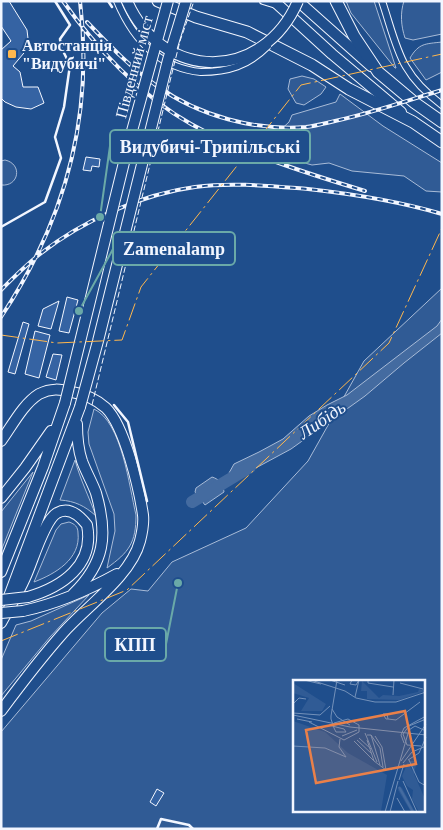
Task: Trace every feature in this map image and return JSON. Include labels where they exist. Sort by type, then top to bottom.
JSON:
[{"type":"highway","points":[[158,1],[196,17],[248,32],[312,65],[349,89],[413,122],[442,142]]},
{"type":"highway","points":[[336,1],[378,72],[415,103],[442,122]]},
{"type":"main road","points":[[128,1],[148,35],[173,54],[191,60],[213,62],[236,58],[251,52],[274,36],[298,1],[378,72]]},
{"type":"main road","name":"Південний міст","points":[[1,572],[40,476],[65,403],[132,129],[168,1]]},
{"type":"main road","name":"Південний міст","points":[[79,410],[168,60],[186,1]]},
{"type":"main road","points":[[276,3],[352,72],[413,122]]},
{"type":"main road","points":[[1,441],[28,403],[40,394],[56,389],[86,396],[106,409],[118,424],[128,452],[143,515],[140,542],[125,570],[64,632],[1,710]]},
{"type":"main road","points":[[79,410],[77,439],[79,450],[95,492],[104,536],[92,578],[94,581],[102,582]]},
{"type":"main road","points":[[1,619],[79,410]]},
{"type":"main road","points":[[1,498],[25,468],[60,418]]},
{"type":"main road","points":[[1,600],[28,597],[45,592],[65,581],[77,567],[88,544],[86,525],[75,513],[60,511],[48,523],[24,580],[1,623]]},
{"type":"main road","points":[[73,594],[94,570]]},
{"type":"main road","points":[[1,613],[23,611],[54,603],[125,570]]},
{"type":"street","points":[[116,1],[136,37],[159,58],[172,66],[190,71],[226,71],[240,66],[261,54],[274,36]]},
{"type":"street","points":[[263,1],[276,3]]},
{"type":"street","points":[[382,1],[397,50],[405,67],[417,84],[442,105]]},
{"type":"shaded area","points":[[346,1],[374,1],[396,68],[351,13]]},
{"type":"shaded area","points":[[404,1],[442,1],[442,34],[413,40],[405,38],[402,20]]},
{"type":"shaded area","points":[[442,42],[442,72],[426,80],[410,58],[416,49],[423,45]]},
{"type":"shaded area","points":[[302,76],[314,79],[326,87],[321,94],[304,105],[296,103],[288,89],[290,79]]},
{"type":"shaded area","points":[[340,94],[383,126],[442,163],[442,192],[426,191],[404,176],[352,171],[329,163],[312,165],[287,158],[270,148],[280,141],[276,134],[289,122],[292,115],[336,102]]},
{"type":"shaded area","points":[[1,161],[11,162],[14,166],[16,175],[12,182],[7,185],[1,185]]},
{"type":"shaded area","points":[[442,288],[442,829],[1,829],[1,732],[102,613],[131,589],[148,591],[172,562],[246,528],[308,461],[364,361]]},
{"type":"shaded area","points":[[94,409],[104,416],[118,441],[136,515],[135,533],[130,546],[121,557],[107,568],[115,531],[114,514],[89,444],[88,432]]},
{"type":"shaded area","points":[[75,460],[96,516],[80,505],[60,500]]},
{"type":"shaded area","points":[[33,472],[1,551],[1,512]]},
{"type":"shaded area","points":[[69,522],[76,526],[78,531],[78,542],[71,558],[58,570],[34,582],[56,530],[61,524]]},
{"type":"shaded area","points":[[89,595],[50,637],[1,696],[1,660],[16,625],[31,621]]},
{"type":"water","points":[[442,319],[442,333],[365,396],[291,449],[239,477],[229,473],[234,464],[283,439],[309,416],[347,395],[437,326]]},
{"type":"water","points":[[212,477],[220,482],[224,492],[205,505],[195,492],[196,488]]},
{"type":"building","name":"Автостанція \"Видубичі\"","points":[[1,1],[9,1],[27,30],[29,47],[13,66],[20,72],[23,87],[38,87],[44,103],[31,109],[16,107],[1,98],[1,50],[11,41],[1,26]]},
{"type":"building","points":[[86,157],[100,159],[99,167],[92,166],[91,171],[83,170]]},
{"type":"building","points":[[67,297],[78,300],[69,333],[59,331]]},
{"type":"building","points":[[59,301],[51,329],[38,326],[43,309]]},
{"type":"building","points":[[23,322],[29,324],[15,374],[8,372]]},
{"type":"building","points":[[35,331],[50,335],[39,378],[25,374]]},
{"type":"building","points":[[53,354],[62,355],[56,380],[46,377]]},
{"type":"building","points":[[157,789],[164,793],[156,806],[150,802]]},
{"type":"waterway","name":"Либідь","points":[[192,502],[250,467]]},
{"type":"railway","points":[[63,1],[90,36],[121,70],[172,113],[212,135],[254,154],[365,191]]},
{"type":"railway","points":[[1,317],[23,281],[42,243],[58,205],[70,166],[78,126],[83,85],[80,1]]},
{"type":"railway","points":[[87,22],[138,72],[173,97],[209,113],[248,124],[287,128],[313,126],[362,114],[442,90]]},
{"type":"railway","points":[[1,290],[40,254],[94,220],[154,196],[195,187],[237,185],[308,189],[375,198],[442,214]]},
{"type":"fence","points":[[92,405],[180,41],[194,1]]},
{"type":"wall","points":[[1,227],[45,202],[61,158],[55,137],[64,107],[70,65],[61,47],[60,39],[70,25],[55,1]]},
{"type":"wall","points":[[108,1],[112,7]]},
{"type":"wall","points":[[114,405],[128,422],[147,501]]},
{"type":"wall","points":[[157,829],[161,819],[189,825],[193,829]]},
{"type":"power","points":[[1,335],[57,343],[122,340],[141,287],[301,85],[442,54]]},
{"type":"power","points":[[1,641],[127,590],[389,343],[442,228]]},
{"type":"place","name":"Автостанція \"Видубичі\"","points":[[12,54]]},
{"type":"place","name":"Видубичі-Трипільські","points":[[100,217]]},
{"type":"place","name":"Zamenalamp","points":[[79,311]]},
{"type":"place","name":"КПП","points":[[178,583]]}]
